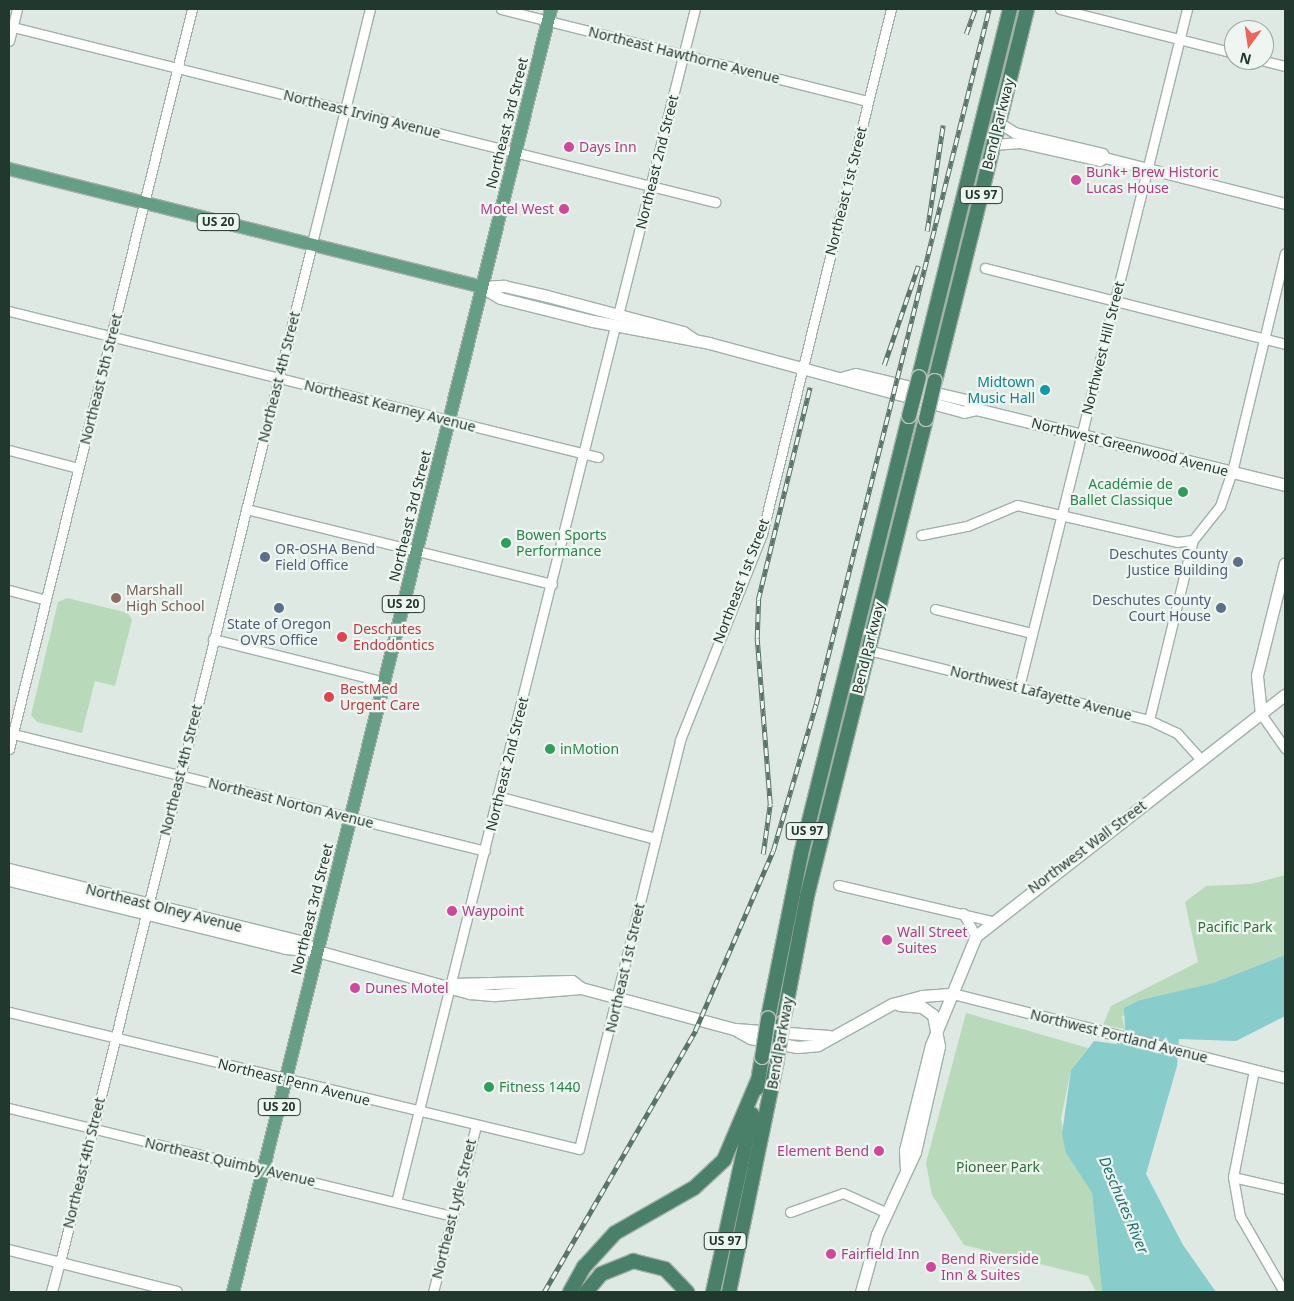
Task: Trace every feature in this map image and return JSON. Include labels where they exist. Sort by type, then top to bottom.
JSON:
[{"type":"highway","name":"Bend Parkway","points":[[713,1292],[758,1080],[768,1018],[806,836],[1010,9]]},
{"type":"highway","name":"Bend Parkway","points":[[728,1292],[777,1060],[778,1033],[807,896],[1027,9]]},
{"type":"highway","points":[[570,1292],[588,1261],[615,1233],[694,1188],[724,1160],[758,1080]]},
{"type":"highway","points":[[586,1292],[601,1274],[633,1261],[665,1269],[687,1292]]},
{"type":"main road","name":"Northeast 3rd Street","points":[[233,1292],[550,15]]},
{"type":"main road","name":"US 20","points":[[9,169],[482,287]]},
{"type":"main road","name":"Northwest Greenwood Avenue","points":[[482,287],[500,298],[617,320],[844,377],[856,374],[906,392],[966,400],[976,409],[1285,485]]},
{"type":"main road","points":[[1261,714],[1257,675],[1285,563]]},
{"type":"main road","name":"Northwest Wall Street","points":[[861,1292],[885,1212],[906,1170],[917,1141],[937,1060],[938,1036],[964,958],[976,936],[991,921],[1285,695]]},
{"type":"main road","name":"Northeast Olney Avenue","points":[[9,869],[146,908]]},
{"type":"main road","name":"Northeast Olney Avenue","points":[[9,880],[300,941],[318,951],[451,985],[497,986],[552,979],[572,981],[581,988],[734,1029],[829,1036],[892,1004]]},
{"type":"main road","points":[[892,1004],[922,996],[953,994]]},
{"type":"main road","points":[[892,1004],[929,1010],[938,1036]]},
{"type":"main road","name":"Northwest Wall Street","points":[[906,1170],[916,1110],[931,1045],[938,1036]]},
{"type":"main road","points":[[916,1110],[917,1141]]},
{"type":"street","points":[[9,41],[11,26],[17,9]]},
{"type":"street","name":"Northeast 5th Street","points":[[9,749],[11,733],[46,600],[192,9]]},
{"type":"street","name":"Northeast 4th Street","points":[[52,1292],[212,639],[279,379],[370,9]]},
{"type":"street","name":"Northeast Hawthorne Avenue","points":[[500,9],[550,15],[684,55],[868,101]]},
{"type":"street","name":"Northeast 2nd Street","points":[[396,1202],[695,9]]},
{"type":"street","name":"Northeast 1st Street","points":[[579,1149],[687,719],[762,534],[891,9]]},
{"type":"street","points":[[1060,9],[1224,51]]},
{"type":"street","name":"Northwest Hill Street","points":[[1019,687],[1187,9]]},
{"type":"street","name":"Northeast Irving Avenue","points":[[11,26],[714,202]]},
{"type":"street","points":[[998,123],[1015,132],[1103,154],[1105,158],[1285,204]]},
{"type":"street","points":[[993,145],[1021,142],[1100,161],[1105,158]]},
{"type":"street","points":[[1149,720],[1193,540],[1220,506],[1232,472],[1285,253]]},
{"type":"street","points":[[984,268],[1285,344]]},
{"type":"street","name":"Northeast Kearney Avenue","points":[[9,311],[598,457]]},
{"type":"street","points":[[9,450],[78,468]]},
{"type":"street","points":[[921,535],[967,526],[1017,505],[1177,542],[1193,540]]},
{"type":"street","points":[[246,509],[552,584]]},
{"type":"street","points":[[9,590],[46,600]]},
{"type":"street","points":[[934,609],[1032,633]]},
{"type":"street","points":[[212,639],[384,682]]},
{"type":"street","name":"Northwest Lafayette Avenue","points":[[868,650],[1149,720],[1178,733],[1201,760]]},
{"type":"street","points":[[1261,714],[1285,748]]},
{"type":"street","name":"Northeast Norton Avenue","points":[[11,733],[485,851]]},
{"type":"street","points":[[498,798],[656,839]]},
{"type":"street","points":[[838,885],[991,921]]},
{"type":"street","points":[[963,913],[976,936]]},
{"type":"street","name":"Northwest Portland Avenue","points":[[953,994],[1285,1078]]},
{"type":"street","name":"Northeast Penn Avenue","points":[[9,1012],[476,1126],[579,1149]]},
{"type":"street","points":[[1254,1070],[1233,1177],[1240,1216],[1284,1292]]},
{"type":"street","name":"Northeast Quimby Avenue","points":[[9,1108],[91,1130],[452,1216]]},
{"type":"street","name":"Northeast Lytle Street","points":[[433,1292],[476,1126]]},
{"type":"street","points":[[1233,1177],[1285,1189]]},
{"type":"street","points":[[790,1212],[843,1193],[885,1212]]},
{"type":"street","points":[[9,1250],[177,1292]]},
{"type":"green space","points":[[67,598],[128,613],[132,620],[115,686],[95,681],[82,733],[37,722],[31,715],[58,602]]},
{"type":"green space","name":"Pacific Park","points":[[1285,875],[1285,955],[1213,983],[1140,1000],[1122,1017],[1125,1029],[1103,1025],[1111,1006],[1198,962],[1185,902],[1206,886],[1251,884]]},
{"type":"green space","name":"Pioneer Park","points":[[966,1013],[1088,1048],[1071,1070],[1061,1118],[1066,1153],[1092,1193],[1102,1292],[1096,1292],[1088,1276],[964,1245],[932,1195],[926,1163]]},
{"type":"water","name":"Deschutes River","points":[[1285,955],[1285,1016],[1236,1041],[1179,1039],[1177,1066],[1146,1174],[1183,1245],[1216,1292],[1102,1292],[1092,1193],[1066,1153],[1062,1134],[1071,1070],[1094,1041],[1116,1044],[1125,1029],[1124,1008],[1140,1000],[1213,983]]},
{"type":"railway","points":[[966,34],[975,9]]},
{"type":"railway","points":[[544,1292],[695,1031],[773,851],[816,704],[989,9]]},
{"type":"railway","points":[[927,231],[943,125]]},
{"type":"railway","points":[[884,365],[918,266]]},
{"type":"railway","points":[[763,854],[770,804],[757,638],[758,600],[810,387]]},
{"type":"place","name":"Days Inn","points":[[569,147]]},
{"type":"place","name":"Bunk+ Brew Historic Lucas House","points":[[1076,180]]},
{"type":"place","name":"Motel West","points":[[564,209]]},
{"type":"place","name":"Midtown Music Hall","points":[[1045,390]]},
{"type":"place","name":"Académie de Ballet Classique","points":[[1183,492]]},
{"type":"place","name":"Bowen Sports Performance","points":[[506,543]]},
{"type":"place","name":"OR-OSHA Bend Field Office","points":[[265,557]]},
{"type":"place","name":"Deschutes County Justice Building","points":[[1238,562]]},
{"type":"place","name":"Marshall High School","points":[[116,598]]},
{"type":"place","name":"State of Oregon OVRS Office","points":[[279,608]]},
{"type":"place","name":"Deschutes County Court House","points":[[1221,608]]},
{"type":"place","name":"Deschutes Endodontics","points":[[342,637]]},
{"type":"place","name":"BestMed Urgent Care","points":[[329,697]]},
{"type":"place","name":"inMotion","points":[[550,749]]},
{"type":"place","name":"Waypoint","points":[[452,911]]},
{"type":"place","name":"Wall Street Suites","points":[[887,940]]},
{"type":"place","name":"Dunes Motel","points":[[355,988]]},
{"type":"place","name":"Fitness 1440","points":[[489,1087]]},
{"type":"place","name":"Element Bend","points":[[879,1151]]},
{"type":"place","name":"Fairfield Inn","points":[[831,1254]]},
{"type":"place","name":"Bend Riverside Inn & Suites","points":[[931,1267]]}]
